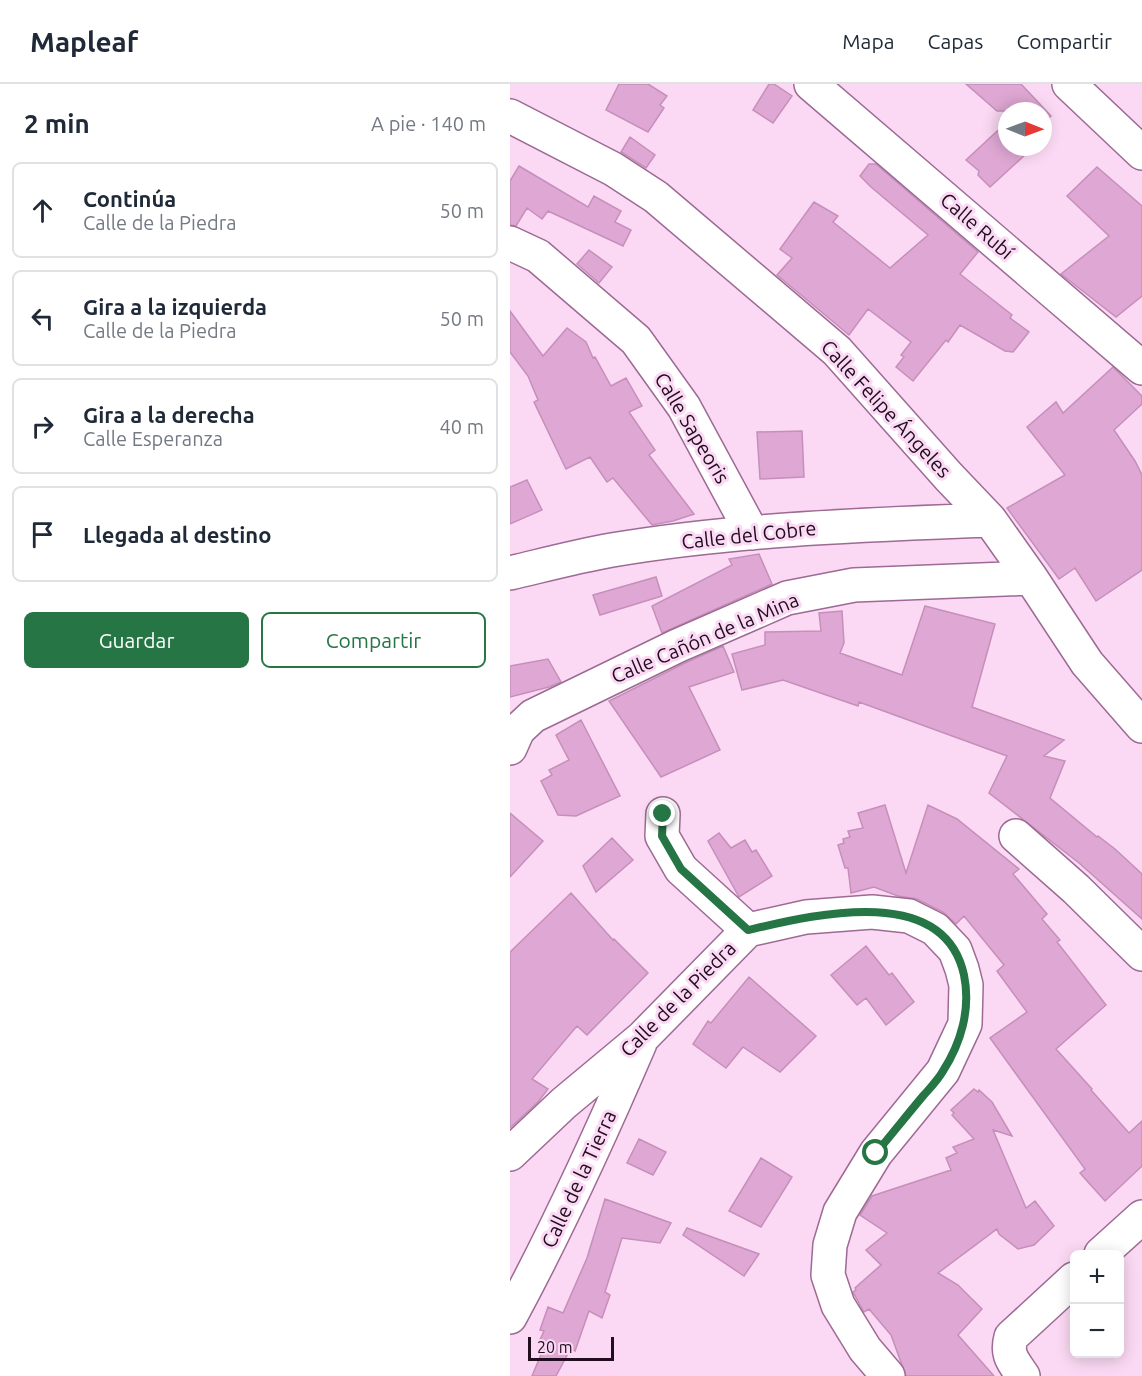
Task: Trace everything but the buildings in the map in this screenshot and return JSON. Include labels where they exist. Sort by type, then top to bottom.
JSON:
[{"type":"street","name":"Calle Rubí","points":[[811,84],[1142,368]]},
{"type":"street","points":[[1069,84],[1142,153]]},
{"type":"street","name":"Calle Felipe Ángeles","points":[[510,116],[613,169],[656,197],[837,351],[990,520],[1087,663],[1142,726]]},
{"type":"street","name":"Calle Sapeoris","points":[[510,243],[537,256],[636,340],[684,407],[752,533]]},
{"type":"street","name":"Calle del Cobre","points":[[510,573],[612,550],[752,533],[835,526],[990,520]]},
{"type":"street","name":"Calle Cañón de la Mina","points":[[510,748],[518,730],[533,716],[677,646],[787,598],[854,585],[1031,578]]},
{"type":"street","points":[[663,814],[662,836],[681,869],[748,930]]},
{"type":"street","points":[[1016,836],[1076,889],[1142,954]]},
{"type":"street","name":"Calle de la Piedra","points":[[510,1154],[564,1103],[642,1038],[748,930],[806,917],[872,912],[909,916],[935,929],[955,950],[962,969],[966,985],[965,1024],[944,1071],[876,1153],[840,1212],[830,1245],[828,1275],[838,1305],[865,1349],[888,1376]]},
{"type":"street","name":"Calle de la Tierra","points":[[510,1317],[542,1258],[594,1151],[642,1038]]},
{"type":"street","points":[[1105,1250],[1142,1217]]},
{"type":"street","points":[[1023,1376],[1008,1348],[1011,1337],[1070,1283]]},
{"type":"route","points":[[663,814],[662,836],[681,869],[748,930],[806,917],[872,912],[909,916],[935,929],[955,950],[966,985],[965,1024],[944,1071],[876,1153]]}]
